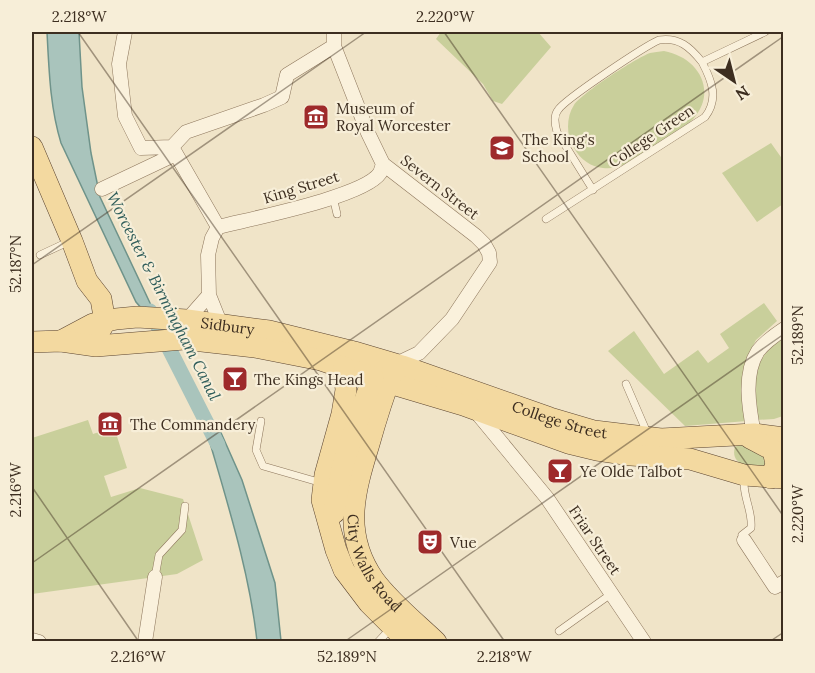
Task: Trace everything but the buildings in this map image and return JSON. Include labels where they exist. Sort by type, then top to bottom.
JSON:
[{"type":"main road","points":[[32,147],[87,281],[101,299],[98,326]]},
{"type":"main road","name":"Sidbury","points":[[32,342],[62,341],[98,326],[141,331],[183,326],[221,325],[269,331],[386,375]]},
{"type":"main road","name":"Sidbury","points":[[98,326],[123,344],[141,331]]},
{"type":"main road","name":"Sidbury","points":[[183,326],[255,347],[386,375]]},
{"type":"main road","name":"City Walls Road","points":[[344,367],[346,390],[322,500],[344,570],[369,603],[385,634],[408,642]]},
{"type":"main road","name":"College Street","points":[[386,375],[594,431],[661,439],[756,436],[773,450],[777,478],[740,473],[690,459],[631,455],[568,443],[386,375]]},
{"type":"main road","name":"City Walls Road","points":[[331,529],[341,473],[354,429],[386,375]]},
{"type":"main road","name":"City Walls Road","points":[[386,375],[357,483],[353,508],[354,530],[361,556],[374,580],[436,642]]},
{"type":"main road","points":[[740,473],[729,464],[727,458],[756,436]]},
{"type":"street","points":[[125,32],[119,64],[125,116],[141,148],[174,151]]},
{"type":"street","points":[[102,189],[174,151],[186,132],[282,97],[287,75],[334,39]]},
{"type":"street","name":"Severn Street","points":[[334,39],[368,133],[383,164],[476,236],[484,244],[490,262],[452,319],[419,353],[386,375]]},
{"type":"street","points":[[174,151],[218,227],[212,238],[208,255],[209,295],[221,325]]},
{"type":"street","name":"King Street","points":[[218,227],[333,197],[370,181],[379,173],[383,164]]},
{"type":"street","points":[[183,326],[209,295]]},
{"type":"street","points":[[756,436],[749,392],[752,362],[759,349],[783,329]]},
{"type":"street","name":"Friar Street","points":[[474,409],[547,498],[605,578],[611,594],[644,642]]},
{"type":"street","points":[[515,458],[513,448],[515,439],[520,431],[530,428]]},
{"type":"street","points":[[743,538],[775,587],[783,582]]},
{"type":"street","points":[[145,642],[155,577]]},
{"type":"street","points":[[32,640],[39,642]]},
{"type":"lane","points":[[702,62],[765,32]]},
{"type":"lane","name":"College Green","points":[[546,219],[592,190],[705,117],[710,109],[713,88],[702,62],[677,36],[654,42],[570,99],[556,112],[554,122],[557,132],[592,190]]},
{"type":"lane","points":[[333,197],[337,214]]},
{"type":"lane","points":[[40,255],[72,240]]},
{"type":"lane","points":[[626,384],[645,428],[645,438]]},
{"type":"lane","points":[[261,421],[256,450],[263,466],[324,484]]},
{"type":"lane","points":[[740,473],[752,521],[752,528],[743,538]]},
{"type":"lane","points":[[155,577],[159,555],[182,530],[185,506]]},
{"type":"lane","points":[[559,631],[611,594]]},
{"type":"green space","points":[[441,32],[538,32],[551,47],[502,104],[493,101],[483,84],[436,39]]},
{"type":"green space","points":[[664,51],[686,60],[700,76],[704,86],[704,96],[701,107],[694,118],[662,143],[626,164],[606,168],[586,162],[576,152],[568,132],[568,121],[574,105],[598,85],[633,62],[650,53]]},
{"type":"green space","points":[[771,143],[783,160],[783,204],[757,222],[722,173]]},
{"type":"green space","points":[[764,303],[777,321],[756,340],[747,358],[747,421],[685,426],[608,351],[634,331],[664,374],[698,350],[708,363],[729,348],[720,334]]},
{"type":"green space","points":[[783,338],[783,416],[756,420],[756,374],[764,356]]},
{"type":"green space","points":[[88,420],[93,434],[114,427],[127,468],[104,476],[111,497],[140,488],[183,499],[203,560],[177,574],[32,594],[32,438]]},
{"type":"green space","points":[[740,444],[765,453],[768,470],[750,467],[739,462],[734,454],[735,447]]},
{"type":"water","points":[[47,32],[79,32],[82,87],[100,197],[150,303],[157,326],[136,302],[61,143],[52,102]]},
{"type":"water","points":[[218,426],[242,480],[275,583],[281,641],[257,641],[243,561],[206,429]]},
{"type":"waterway","name":"Worcester & Birmingham Canal","points":[[150,311],[218,445]]},
{"type":"place","name":"Museum of Royal Worcester","points":[[316,117]]},
{"type":"place","name":"The King's School","points":[[502,148]]},
{"type":"place","name":"The Kings Head","points":[[235,379]]},
{"type":"place","name":"The Commandery","points":[[110,424]]},
{"type":"place","name":"Ye Olde Talbot","points":[[560,471]]},
{"type":"place","name":"Vue","points":[[430,542]]}]
